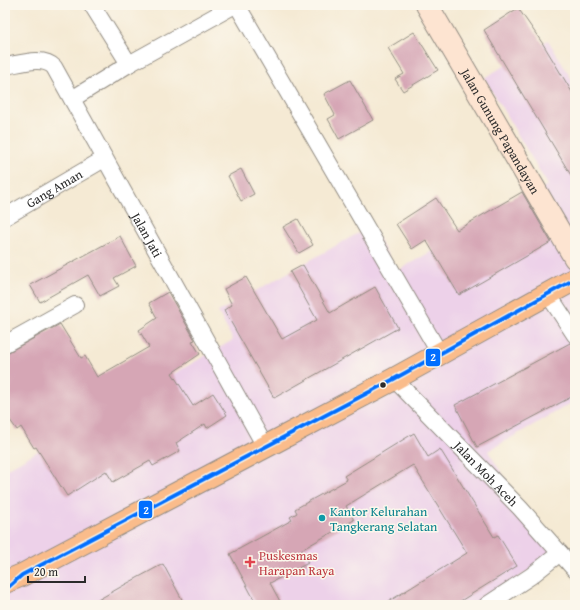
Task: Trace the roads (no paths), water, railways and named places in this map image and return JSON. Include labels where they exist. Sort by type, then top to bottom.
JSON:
[{"type":"main road","points":[[5,590],[14,579],[266,448],[575,279]]},
{"type":"street","points":[[92,5],[129,64]]},
{"type":"street","points":[[72,99],[129,64],[236,5],[440,354]]},
{"type":"street","name":"Jalan Gunung Papandayan","points":[[427,5],[575,258]]},
{"type":"street","name":"Jalan Jati","points":[[5,66],[40,61],[51,64],[72,99],[266,448]]},
{"type":"street","name":"Gang Aman","points":[[5,217],[104,159]]},
{"type":"street","points":[[548,294],[575,335]]},
{"type":"street","points":[[5,344],[74,305]]},
{"type":"street","name":"Jalan Moh Aceh","points":[[394,379],[520,508],[575,570]]},
{"type":"street","points":[[487,605],[531,576],[560,553]]},
{"type":"place","name":"Kantor Kelurahan Tangkerang Selatan","points":[[322,518]]},
{"type":"place","name":"Puskesmas Harapan Raya","points":[[250,562]]}]
